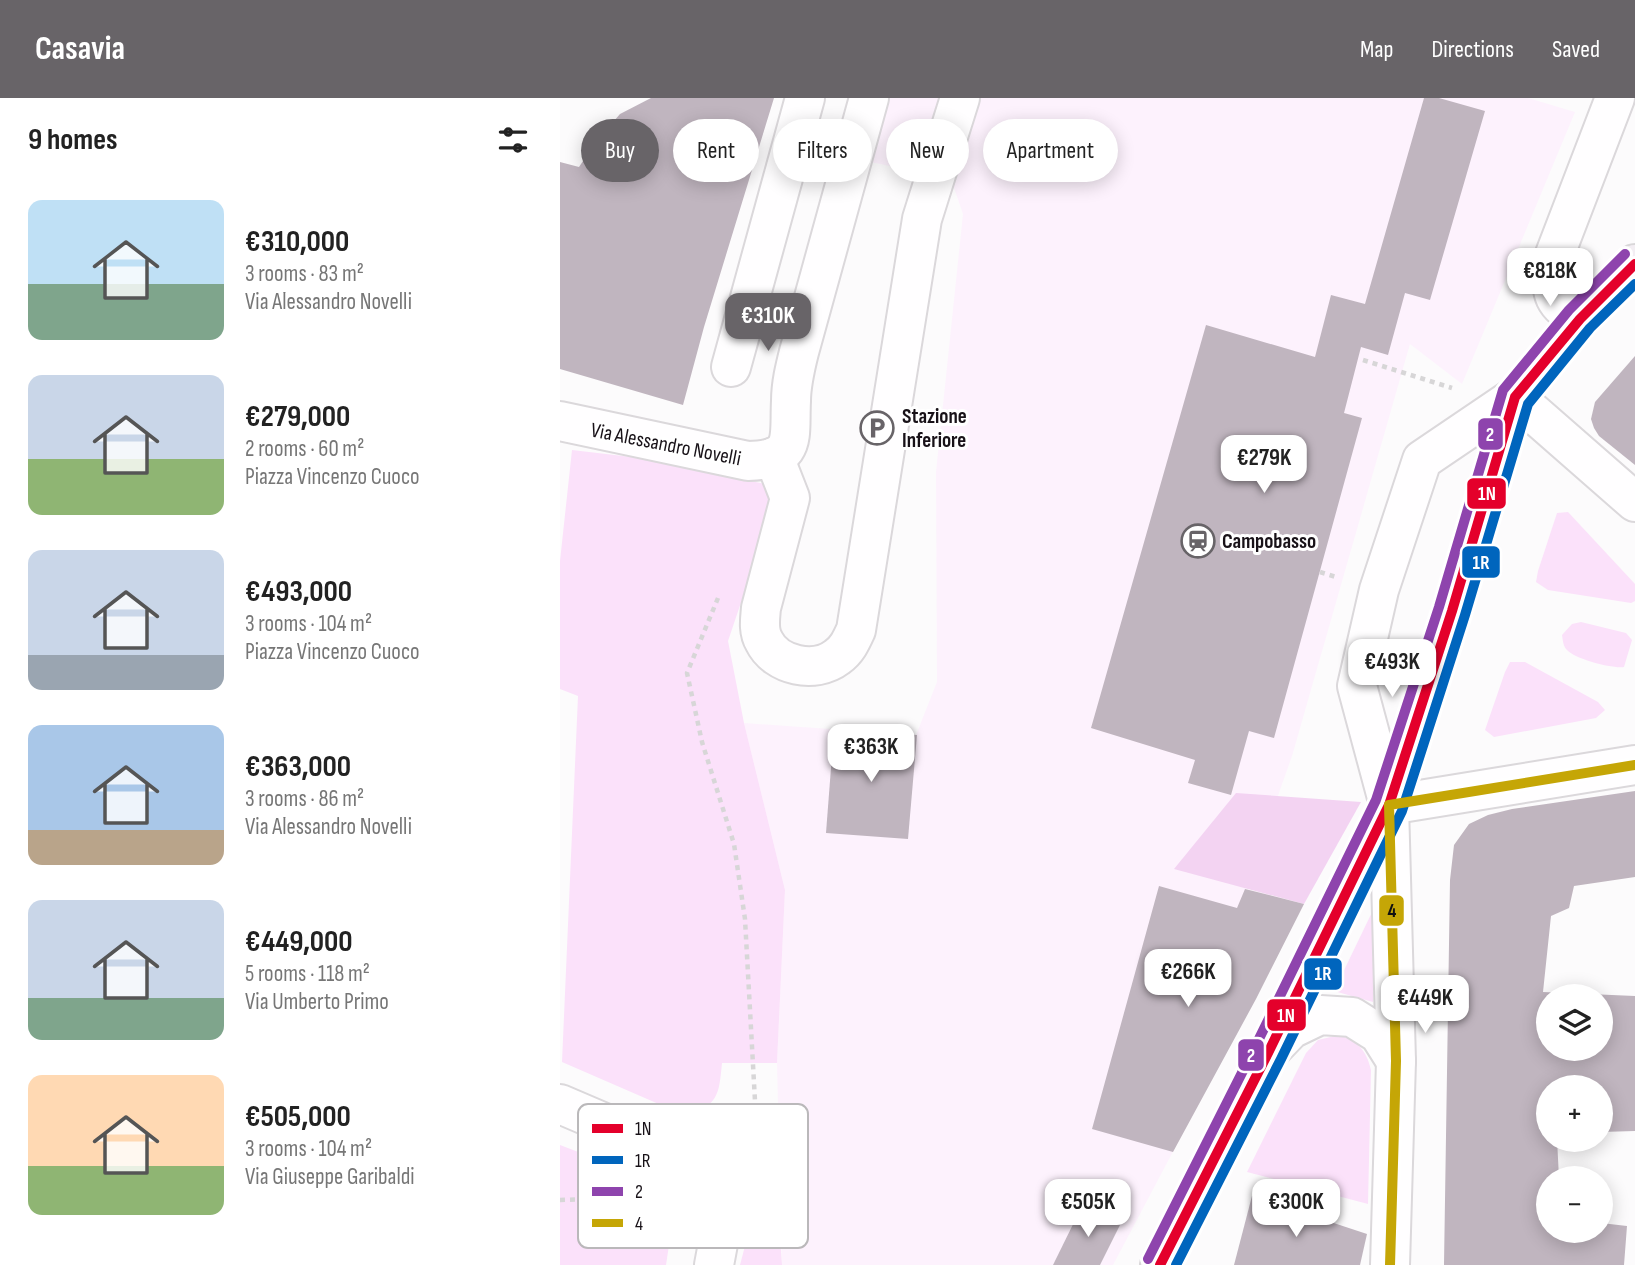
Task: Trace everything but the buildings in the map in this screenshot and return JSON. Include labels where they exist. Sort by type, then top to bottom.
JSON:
[{"type":"main road","points":[[1160,1265],[1268,1053],[1389,805],[1452,611],[1515,397],[1580,319],[1635,264]]},
{"type":"street","points":[[731,367],[805,98]]},
{"type":"street","points":[[869,98],[792,381],[792,428],[789,442],[774,457],[790,498],[761,608],[760,626],[763,640],[774,654],[790,663],[808,666],[825,664],[836,658],[850,645],[856,630],[922,219],[960,98]]},
{"type":"street","points":[[1580,319],[1559,306],[1552,289],[1552,262],[1615,98]]},
{"type":"street","points":[[1390,1265],[1396,1061],[1389,805],[1357,686],[1379,590],[1422,460],[1515,397],[1635,502]]},
{"type":"street","name":"Via Alessandro Novelli","points":[[560,421],[748,461],[774,457]]},
{"type":"street","points":[[1389,805],[1635,765]]},
{"type":"street","points":[[1268,1053],[1291,1029],[1320,1015],[1352,1017],[1379,1034],[1396,1061]]},
{"type":"street","points":[[560,1104],[578,1112]]},
{"type":"path","points":[[1363,360],[1450,388],[1515,397]]},
{"type":"path","points":[[723,586],[687,673],[702,742],[734,844],[745,919],[753,1104]]},
{"type":"path","points":[[560,1200],[578,1199]]},
{"type":"shaded area","points":[[885,98],[1528,98],[1575,112],[1462,384],[1410,344],[1292,756],[1245,889],[1304,904],[1113,1265],[782,1265],[782,1248],[808,1248],[808,1104],[778,1104],[777,1063],[785,890],[744,723],[916,735],[937,682],[936,472],[963,214],[952,182],[969,182],[969,119],[886,119],[886,165],[872,162],[872,141]]},
{"type":"shaded area","points":[[572,450],[640,458],[780,487],[728,641],[744,723],[785,890],[777,1063],[722,1063],[718,1091],[709,1104],[659,1104],[562,1062],[578,696],[560,689],[560,561]]},
{"type":"shaded area","points":[[1568,512],[1635,584],[1635,601],[1631,603],[1548,590],[1536,582],[1557,513]]},
{"type":"shaded area","points":[[1581,622],[1626,633],[1632,640],[1624,667],[1594,663],[1567,650],[1562,635],[1572,624]]},
{"type":"shaded area","points":[[1510,662],[1525,662],[1598,702],[1605,710],[1596,718],[1494,737],[1485,730]]},
{"type":"shaded area","points":[[1236,793],[1361,802],[1304,904],[1174,869]]},
{"type":"shaded area","points":[[1375,906],[1373,1002],[1334,991]]},
{"type":"shaded area","points":[[1339,1035],[1360,1047],[1371,1070],[1368,1204],[1247,1172],[1306,1053],[1318,1040]]},
{"type":"shaded area","points":[[560,1145],[578,1152],[578,1248],[669,1248],[666,1265],[560,1265]]},
{"type":"shaded area","points":[[744,1248],[781,1248],[782,1265],[740,1265]]},
{"type":"transit line","name":"2","points":[[1148,1259],[1376,800],[1439,607],[1503,390],[1569,310],[1625,254]]},
{"type":"transit line","name":"1N","points":[[1160,1265],[1268,1053],[1389,805],[1452,611],[1515,397],[1580,319],[1635,264]]},
{"type":"transit line","name":"1R","points":[[1176,1265],[1281,1059],[1402,811],[1465,615],[1528,404],[1590,328],[1635,284]]},
{"type":"transit line","name":"4","points":[[1390,1265],[1396,1061],[1389,805],[1635,765]]},
{"type":"place","name":"Stazione Inferiore","points":[[877,428]]},
{"type":"place","name":"Campobasso","points":[[1198,541]]}]
